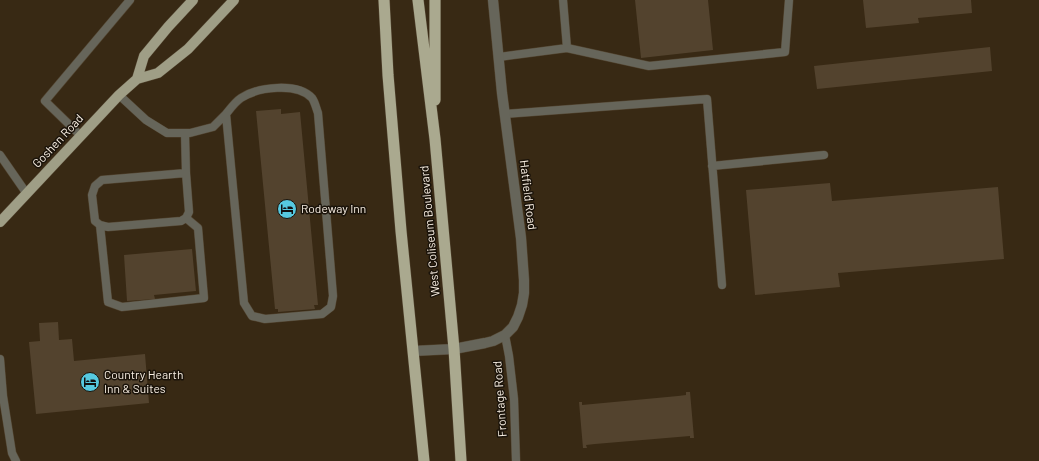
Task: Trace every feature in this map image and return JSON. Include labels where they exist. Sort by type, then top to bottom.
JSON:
[{"type":"highway","name":"West Coliseum Boulevard","points":[[418,0],[434,139],[454,349],[460,461]]},
{"type":"highway","points":[[434,139],[436,84],[435,0]]},
{"type":"highway","points":[[384,2],[388,75],[401,231],[424,461]]},
{"type":"main road","points":[[138,79],[144,56],[193,0]]},
{"type":"main road","name":"Goshen Road","points":[[0,222],[119,95],[138,79],[158,73],[188,49],[234,0]]},
{"type":"street","name":"Hatfield Road","points":[[413,352],[454,349],[485,344],[505,335],[513,328],[518,317],[524,293],[521,238],[505,114],[493,0]]},
{"type":"lane","points":[[80,136],[45,101],[130,0]]},
{"type":"lane","points":[[563,0],[567,48]]},
{"type":"lane","points":[[499,57],[567,48],[650,66],[785,52],[789,0]]},
{"type":"lane","points":[[119,95],[146,120],[167,133],[190,133],[213,127],[240,98],[259,90],[285,88],[301,90],[313,99],[318,113],[333,296],[331,307],[322,314],[265,320],[252,316],[244,303],[226,114]]},
{"type":"lane","points":[[505,114],[707,99],[722,285]]},
{"type":"lane","points":[[185,133],[189,212],[186,218],[181,221],[108,227],[100,225],[96,221],[92,195],[95,186],[102,180],[186,173]]},
{"type":"lane","points":[[0,155],[27,194]]},
{"type":"lane","points":[[712,166],[824,155]]},
{"type":"lane","points":[[100,225],[108,302],[122,307],[204,298],[198,228],[186,218]]},
{"type":"lane","name":"Frontage Road","points":[[505,335],[514,399],[516,461]]},
{"type":"lane","points":[[0,358],[1,398],[12,453],[16,461]]},
{"type":"building","points":[[635,0],[708,0],[713,50],[641,58]]},
{"type":"building","points":[[863,0],[971,0],[972,13],[918,18],[919,23],[866,28]]},
{"type":"building","points":[[990,47],[992,71],[817,89],[814,66]]},
{"type":"building","name":"Rodeway Inn","points":[[281,109],[281,114],[300,112],[318,305],[314,305],[315,309],[278,312],[278,309],[275,309],[256,111]]},
{"type":"building","points":[[830,183],[832,201],[998,187],[1004,259],[838,273],[840,287],[755,295],[746,190]]},
{"type":"building","points":[[192,249],[196,291],[154,295],[155,299],[127,301],[124,255]]},
{"type":"building","name":"Country Hearth Inn & Suites","points":[[58,322],[59,340],[72,339],[74,361],[145,354],[149,403],[36,414],[29,342],[40,341],[39,323]]},
{"type":"building","points":[[686,392],[690,392],[694,438],[690,438],[690,436],[595,444],[586,445],[587,448],[583,448],[579,402],[582,402],[582,405],[686,395]]},
{"type":"place","name":"Rodeway Inn","points":[[287,209]]},
{"type":"place","name":"Country Hearth Inn & Suites","points":[[90,382]]}]
